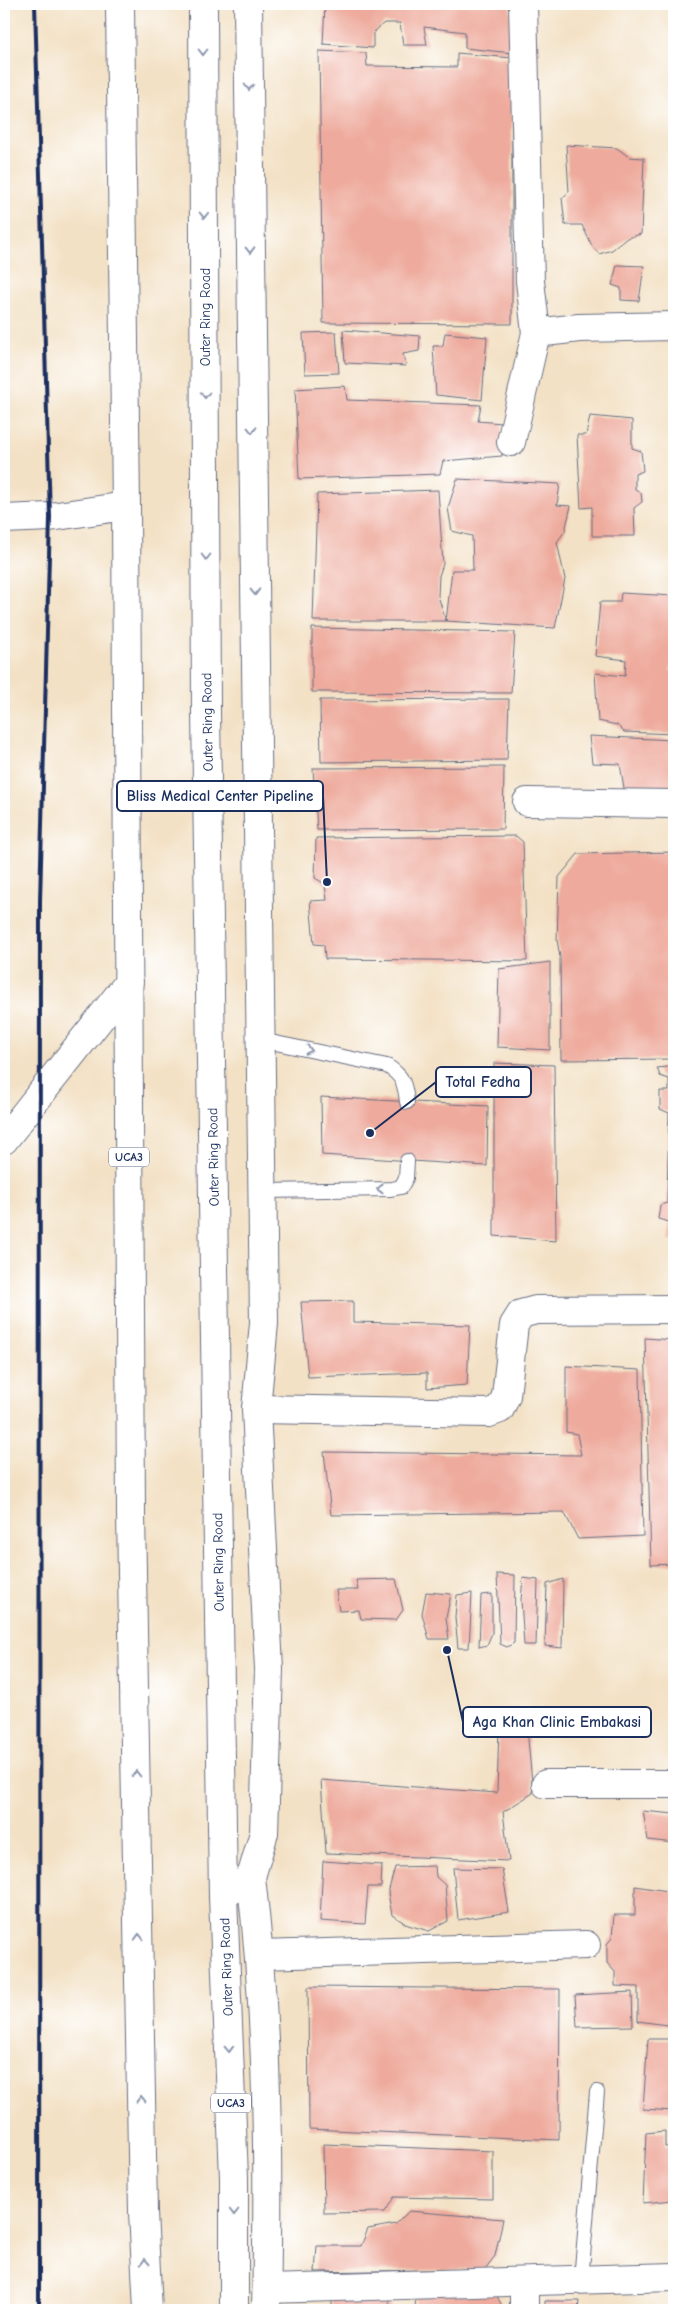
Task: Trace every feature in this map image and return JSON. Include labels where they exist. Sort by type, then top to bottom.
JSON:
[{"type":"main road","name":"UCA3","points":[[120,4],[126,506],[131,1514],[143,2212],[148,2310]]},
{"type":"main road","name":"Outer Ring Road","points":[[203,4],[206,712],[223,1896],[234,2178],[234,2310]]},
{"type":"main road","points":[[248,4],[264,1323],[256,1408],[269,1669],[264,1832],[251,1876],[260,1955],[268,2119],[266,2299],[524,2283],[674,2277]]},
{"type":"main road","points":[[511,442],[536,333],[530,281],[523,4]]},
{"type":"main road","points":[[536,333],[579,328],[674,326]]},
{"type":"main road","points":[[4,519],[50,517],[126,506]]},
{"type":"main road","points":[[528,802],[674,804]]},
{"type":"main road","points":[[4,1140],[128,982]]},
{"type":"main road","points":[[256,1408],[490,1413],[500,1408],[506,1396],[514,1326],[521,1314],[536,1310],[674,1309]]},
{"type":"main road","points":[[546,1784],[674,1784]]},
{"type":"main road","points":[[223,1896],[251,1876]]},
{"type":"main road","points":[[260,1955],[586,1944]]},
{"type":"main road","points":[[524,2283],[524,2310]]},
{"type":"lane","points":[[262,1040],[387,1066],[405,1082],[407,1102]]},
{"type":"lane","points":[[263,1191],[391,1189],[400,1187],[406,1178],[407,1161]]},
{"type":"lane","points":[[581,2280],[597,2092]]},
{"type":"building","points":[[325,4],[510,4],[512,53],[465,48],[465,32],[424,27],[427,45],[403,45],[400,23],[384,23],[373,33],[373,48],[323,44]]},
{"type":"building","points":[[319,51],[366,53],[367,66],[457,67],[457,53],[512,58],[512,324],[323,323]]},
{"type":"building","points":[[566,145],[617,148],[629,157],[644,158],[641,234],[627,238],[612,250],[599,254],[592,246],[582,225],[565,225],[562,198],[569,192]]},
{"type":"building","points":[[617,265],[644,266],[639,301],[621,300],[621,288],[612,285]]},
{"type":"building","points":[[343,330],[420,336],[419,351],[403,354],[406,366],[345,363]]},
{"type":"building","points":[[336,332],[339,373],[305,374],[303,333]]},
{"type":"building","points":[[445,333],[487,337],[482,400],[436,395],[433,346],[443,346]]},
{"type":"building","points":[[345,386],[347,400],[481,405],[478,421],[502,423],[502,456],[443,461],[440,474],[299,479],[295,389]]},
{"type":"building","points":[[590,416],[632,420],[632,448],[641,451],[643,471],[635,474],[635,489],[641,493],[642,502],[634,508],[635,536],[592,536],[592,507],[581,508],[577,435],[586,435]]},
{"type":"building","points":[[457,479],[560,484],[557,505],[571,506],[565,531],[557,542],[565,579],[555,628],[446,621],[452,570],[473,570],[472,536],[452,531],[448,508]]},
{"type":"building","points":[[438,490],[443,564],[439,576],[438,596],[446,621],[313,621],[317,494]]},
{"type":"building","points":[[621,593],[674,596],[674,652],[670,671],[674,671],[674,734],[624,732],[617,725],[598,721],[595,673],[625,676],[626,660],[595,656],[600,602],[620,602]]},
{"type":"building","points":[[312,628],[515,632],[511,693],[312,692]]},
{"type":"building","points":[[509,699],[507,760],[321,762],[320,700]]},
{"type":"building","points":[[589,736],[674,740],[674,795],[625,794],[620,764],[592,763]]},
{"type":"building","points":[[504,767],[503,829],[317,830],[313,768]]},
{"type":"building","points":[[516,836],[523,842],[527,961],[325,959],[324,945],[314,944],[310,901],[327,900],[325,884],[315,878],[316,838]]},
{"type":"building","points":[[674,852],[674,1059],[561,1060],[560,957],[557,940],[559,877],[578,854]]},
{"type":"building","points":[[550,962],[550,1050],[497,1047],[499,969]]},
{"type":"building","points":[[494,1063],[554,1065],[556,1241],[494,1236]]},
{"type":"building","points":[[657,1068],[674,1068],[674,1240],[669,1240],[669,1222],[658,1219],[660,1205],[667,1203],[669,1113],[660,1109],[660,1091],[669,1091],[669,1079],[660,1076]]},
{"type":"building","points":[[321,1097],[488,1106],[487,1166],[322,1155]]},
{"type":"building","points":[[353,1301],[353,1322],[470,1325],[467,1385],[427,1388],[427,1373],[308,1377],[301,1302]]},
{"type":"building","points":[[645,1338],[674,1340],[674,1564],[651,1565]]},
{"type":"building","points":[[566,1366],[640,1370],[643,1536],[578,1539],[564,1512],[331,1515],[324,1452],[581,1455],[577,1434],[566,1432]]},
{"type":"building","points":[[497,1574],[515,1575],[514,1643],[507,1647],[500,1644]]},
{"type":"building","points":[[523,1578],[538,1580],[536,1645],[524,1645],[521,1600]]},
{"type":"building","points":[[396,1579],[403,1610],[396,1620],[361,1619],[359,1610],[339,1611],[336,1590],[358,1590],[356,1580]]},
{"type":"building","points":[[563,1579],[562,1648],[545,1646],[547,1584]]},
{"type":"building","points":[[426,1592],[451,1594],[446,1618],[449,1639],[429,1639],[422,1614]]},
{"type":"building","points":[[472,1593],[469,1648],[458,1648],[455,1617],[457,1595]]},
{"type":"building","points":[[492,1594],[492,1633],[487,1645],[479,1647],[481,1595]]},
{"type":"building","points":[[499,1726],[527,1729],[533,1793],[503,1812],[509,1861],[326,1853],[321,1780],[497,1793]]},
{"type":"building","points":[[643,1811],[674,1814],[674,1843],[648,1840]]},
{"type":"building","points":[[323,1861],[382,1865],[381,1887],[368,1887],[365,1924],[320,1921]]},
{"type":"building","points":[[435,1866],[436,1877],[445,1885],[448,1921],[429,1931],[408,1925],[392,1915],[388,1893],[395,1867]]},
{"type":"building","points":[[453,1868],[502,1869],[509,1912],[458,1920]]},
{"type":"building","points":[[635,1886],[674,1892],[674,2026],[638,2021],[638,1987],[615,1986],[615,1972],[607,1963],[607,1944],[612,1938],[614,1915],[635,1915]]},
{"type":"building","points":[[308,1987],[560,1989],[559,2140],[309,2129]]},
{"type":"building","points":[[632,1992],[633,2026],[577,2027],[575,1995]]},
{"type":"building","points":[[648,2039],[674,2039],[674,2111],[643,2109]]},
{"type":"building","points":[[665,2131],[665,2147],[674,2146],[674,2200],[643,2203],[646,2133]]},
{"type":"building","points":[[323,2144],[493,2151],[493,2199],[394,2197],[385,2212],[324,2213]]},
{"type":"building","points":[[409,2211],[503,2219],[495,2256],[485,2269],[315,2272],[317,2246],[361,2246],[368,2229],[396,2224]]},
{"type":"building","points":[[495,2292],[502,2306],[501,2310],[415,2310],[416,2293]]},
{"type":"building","points":[[386,2294],[392,2310],[332,2310],[332,2295]]},
{"type":"building","points":[[545,2301],[579,2301],[578,2310],[545,2310]]},
{"type":"railway","points":[[35,4],[50,517],[40,901],[39,2310]]},
{"type":"place","name":"Bliss Medical Center Pipeline","points":[[327,882]]},
{"type":"place","name":"Total Fedha","points":[[370,1133]]},
{"type":"place","name":"Aga Khan Clinic Embakasi","points":[[447,1650]]}]
